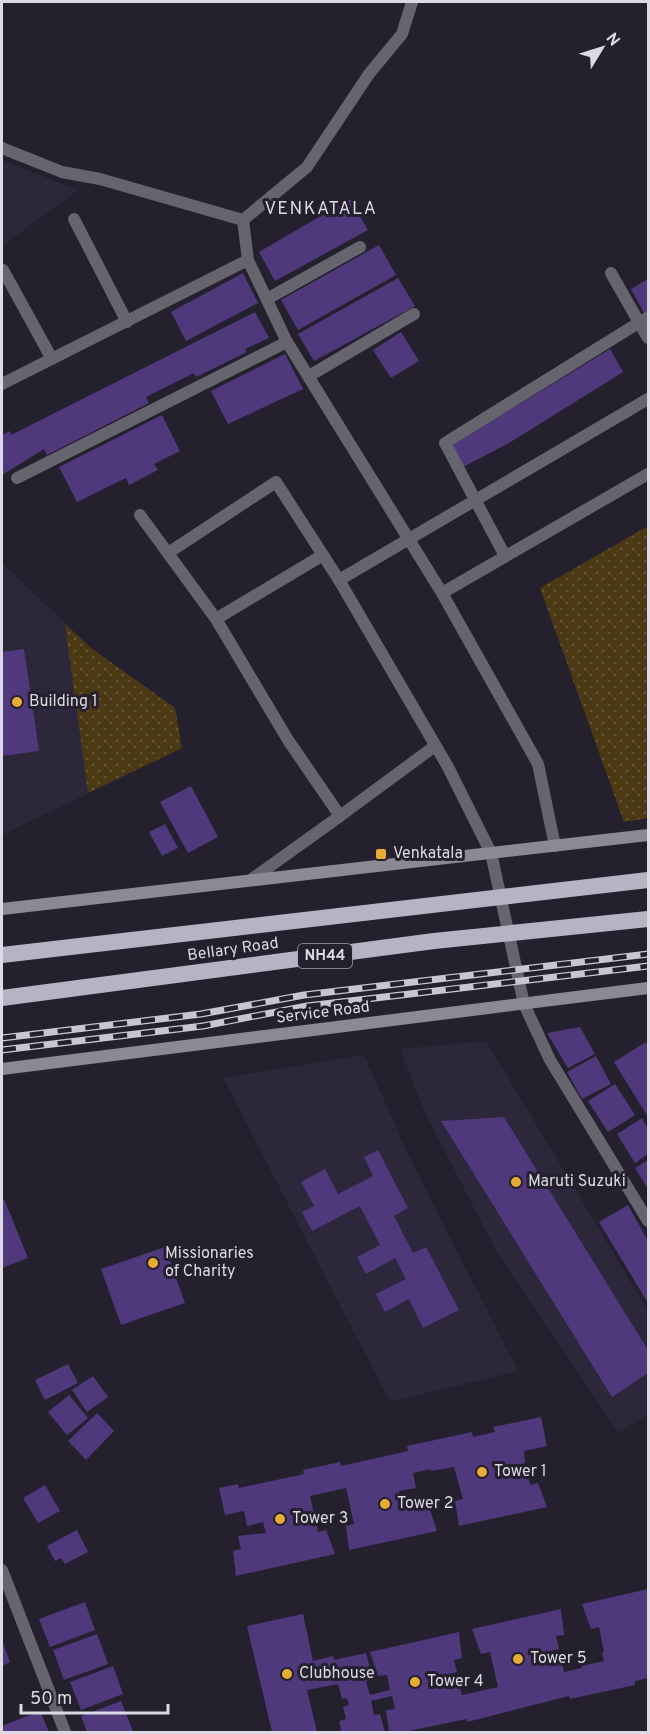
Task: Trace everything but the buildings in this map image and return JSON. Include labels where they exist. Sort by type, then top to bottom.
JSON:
[{"type":"highway","name":"Bellary Road","points":[[2,955],[648,880]]},
{"type":"highway","name":"Bellary Road","points":[[2,998],[434,941],[648,919]]},
{"type":"main road","points":[[2,909],[648,836]]},
{"type":"main road","name":"Service Road","points":[[2,1069],[648,988]]},
{"type":"street","points":[[243,220],[307,167],[369,74],[402,34],[412,2]]},
{"type":"street","points":[[2,148],[62,172],[100,179],[243,220]]},
{"type":"street","points":[[74,219],[127,322]]},
{"type":"street","points":[[243,220],[248,260],[287,342],[442,593],[538,764],[555,846]]},
{"type":"street","points":[[267,299],[360,247]]},
{"type":"street","points":[[2,384],[248,260]]},
{"type":"street","points":[[3,270],[52,359]]},
{"type":"street","points":[[612,273],[644,320],[648,338]]},
{"type":"street","points":[[309,376],[414,314]]},
{"type":"street","points":[[505,556],[445,444],[644,320]]},
{"type":"street","points":[[17,478],[287,342]]},
{"type":"street","points":[[339,580],[648,399]]},
{"type":"street","points":[[442,593],[648,474]]},
{"type":"street","points":[[168,554],[276,482],[339,580],[435,746],[491,853],[524,1004],[550,1060],[648,1221]]},
{"type":"street","points":[[140,515],[216,619],[288,740],[340,816]]},
{"type":"street","points":[[216,619],[323,555]]},
{"type":"street","points":[[252,879],[435,746]]},
{"type":"street","points":[[2,1570],[65,1732]]},
{"type":"shaded area","points":[[2,160],[78,190],[2,246]]},
{"type":"shaded area","points":[[648,526],[648,818],[624,822],[540,588]]},
{"type":"shaded area","points":[[2,563],[91,648],[175,708],[182,748],[2,835]]},
{"type":"shaded area","points":[[65,624],[91,648],[175,708],[182,748],[88,793]]},
{"type":"shaded area","name":"Maruti Suzuki","points":[[486,1041],[648,1311],[648,1414],[618,1433],[497,1252],[425,1113],[400,1049]]},
{"type":"shaded area","points":[[364,1055],[406,1150],[518,1371],[390,1402],[223,1078]]},
{"type":"railway","points":[[2,1038],[201,1014],[304,995],[648,954]]},
{"type":"railway","points":[[2,1050],[203,1026],[307,1006],[648,966]]},
{"type":"place","name":"Building 1","points":[[17,702]]},
{"type":"place","name":"Venkatala","points":[[381,854]]},
{"type":"place","name":"Maruti Suzuki","points":[[516,1182]]},
{"type":"place","name":"Missionaries of Charity","points":[[153,1263]]},
{"type":"place","name":"Tower 1","points":[[482,1472]]},
{"type":"place","name":"Tower 2","points":[[385,1504]]},
{"type":"place","name":"Tower 3","points":[[280,1519]]},
{"type":"place","name":"Tower 5","points":[[518,1659]]},
{"type":"place","name":"Clubhouse","points":[[287,1674]]},
{"type":"place","name":"Tower 4","points":[[415,1682]]},
{"type":"district","name":"VENKATALA","points":[[321,209]]}]
